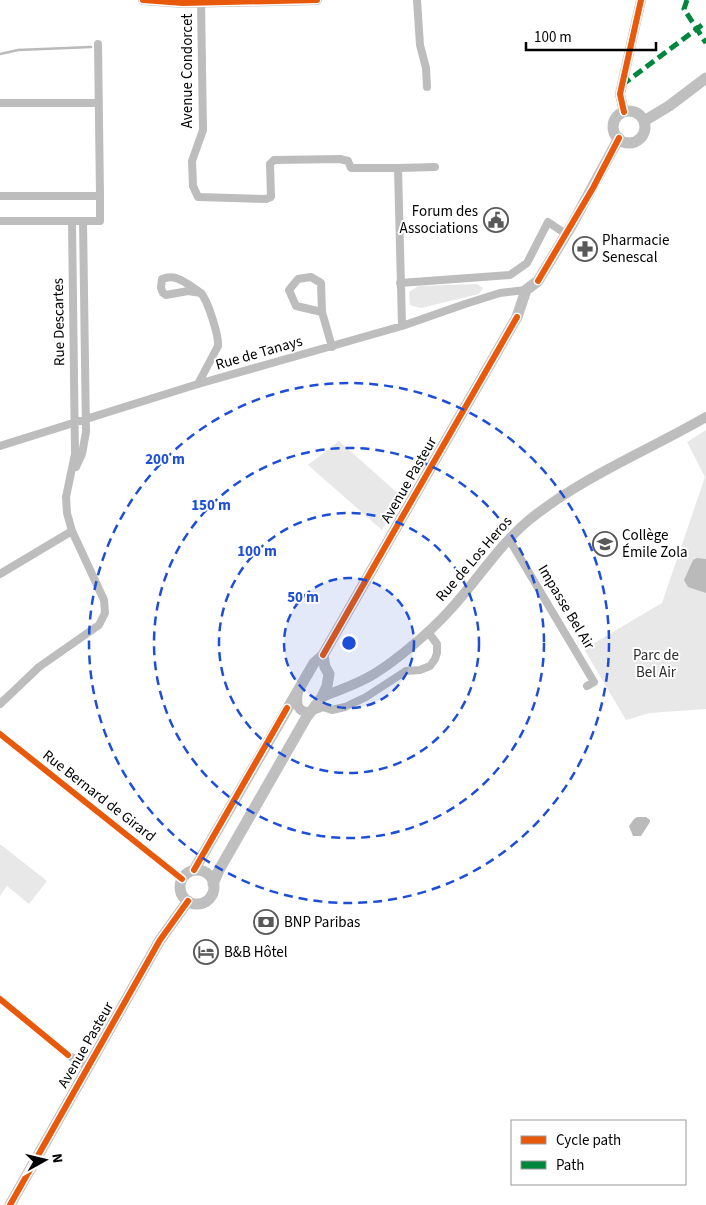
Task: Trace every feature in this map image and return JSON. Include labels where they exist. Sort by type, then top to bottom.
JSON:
[{"type":"main road","points":[[644,120],[669,106],[706,78]]},
{"type":"main road","points":[[633,111],[642,116],[644,120],[645,131],[639,140],[628,143],[618,138],[614,124],[619,114],[633,111]]},
{"type":"main road","name":"Avenue Pasteur","points":[[182,878],[194,870],[314,663],[323,655],[517,317],[526,290],[538,281],[593,188],[618,138]]},
{"type":"main road","points":[[182,878],[181,892],[188,901],[195,903],[205,901],[212,894],[213,884],[219,870],[253,809],[306,718],[322,697],[329,680],[323,655]]},
{"type":"main road","points":[[194,870],[207,873],[213,884]]},
{"type":"main road","name":"Avenue Pasteur","points":[[10,1205],[160,940],[188,901]]},
{"type":"street","points":[[143,0],[183,3],[317,0]]},
{"type":"street","points":[[417,0],[420,45],[426,68],[427,87]]},
{"type":"street","points":[[624,112],[620,94],[641,0]]},
{"type":"street","name":"Avenue Condorcet","points":[[201,2],[203,130],[192,161],[193,186],[198,197],[266,199],[271,197],[270,164],[274,160],[340,159],[348,161],[351,168],[435,167]]},
{"type":"street","points":[[0,221],[100,221],[98,44]]},
{"type":"street","points":[[0,103],[98,103]]},
{"type":"street","points":[[398,168],[402,326]]},
{"type":"street","points":[[0,196],[100,196]]},
{"type":"street","name":"Rue Descartes","points":[[70,483],[75,454],[72,221]]},
{"type":"street","name":"Rue Descartes","points":[[70,483],[84,444],[83,221]]},
{"type":"street","points":[[400,283],[510,275],[527,262],[548,222],[566,234]]},
{"type":"street","points":[[198,384],[218,346],[214,325],[201,294],[175,277],[162,279],[160,284],[163,293],[166,295],[188,291],[201,294]]},
{"type":"street","points":[[322,312],[296,306],[289,290],[298,279],[311,277],[321,283],[322,312],[332,347]]},
{"type":"street","name":"Rue de Tanays","points":[[0,446],[198,384],[402,326],[492,296],[526,290]]},
{"type":"street","name":"Rue de Los Heros","points":[[322,697],[351,686],[374,674],[428,632],[450,611],[509,539],[533,518],[578,486],[706,417]]},
{"type":"street","points":[[0,704],[39,667],[99,625],[105,613],[104,600],[72,531],[67,513],[66,497],[70,483]]},
{"type":"street","points":[[0,574],[72,531]]},
{"type":"street","name":"Impasse Bel Air","points":[[509,539],[594,682],[587,686]]},
{"type":"street","points":[[298,691],[297,707],[304,712],[311,712],[323,707],[332,710],[345,707],[366,697],[406,670],[420,670],[430,666],[435,659],[437,644],[428,632]]},
{"type":"street","points":[[328,674],[335,681],[351,686]]},
{"type":"street","name":"Rue Bernard de Girard","points":[[0,734],[182,878]]},
{"type":"street","points":[[0,999],[68,1055],[88,1067]]},
{"type":"green space","points":[[477,284],[483,288],[479,294],[421,308],[410,305],[409,292],[418,286]]},
{"type":"green space","name":"Parc de Bel Air","points":[[706,430],[706,709],[650,713],[626,720],[584,649],[662,603],[705,477],[687,442]]},
{"type":"green space","points":[[339,441],[401,496],[382,530],[308,465]]},
{"type":"green space","points":[[0,844],[47,881],[29,904],[7,886],[0,896]]},
{"type":"shaded area","points":[[697,558],[706,559],[706,593],[688,587],[684,580],[693,560]]},
{"type":"shaded area","points":[[637,817],[646,817],[650,822],[641,836],[633,836],[629,826]]},
{"type":"waterway","points":[[0,54],[18,50],[91,47]]},
{"type":"marked path","points":[[687,0],[684,9],[706,43]]},
{"type":"marked path","points":[[622,85],[706,22]]},
{"type":"cycle path","points":[[143,0],[183,3],[317,0]]},
{"type":"cycle path","points":[[624,112],[620,94],[641,0]]},
{"type":"cycle path","points":[[538,281],[593,188],[619,138]]},
{"type":"cycle path","points":[[323,655],[517,317]]},
{"type":"cycle path","points":[[194,870],[287,708]]},
{"type":"cycle path","points":[[0,734],[182,879]]},
{"type":"cycle path","points":[[10,1205],[160,940],[188,901]]},
{"type":"cycle path","points":[[0,999],[68,1055]]},
{"type":"place","name":"Forum des Associations","points":[[496,220]]},
{"type":"place","name":"Pharmacie Senescal","points":[[585,249]]},
{"type":"place","name":"Collège Émile Zola","points":[[605,544]]},
{"type":"place","name":"BNP Paribas","points":[[266,922]]},
{"type":"place","name":"B&B Hôtel","points":[[206,952]]}]
